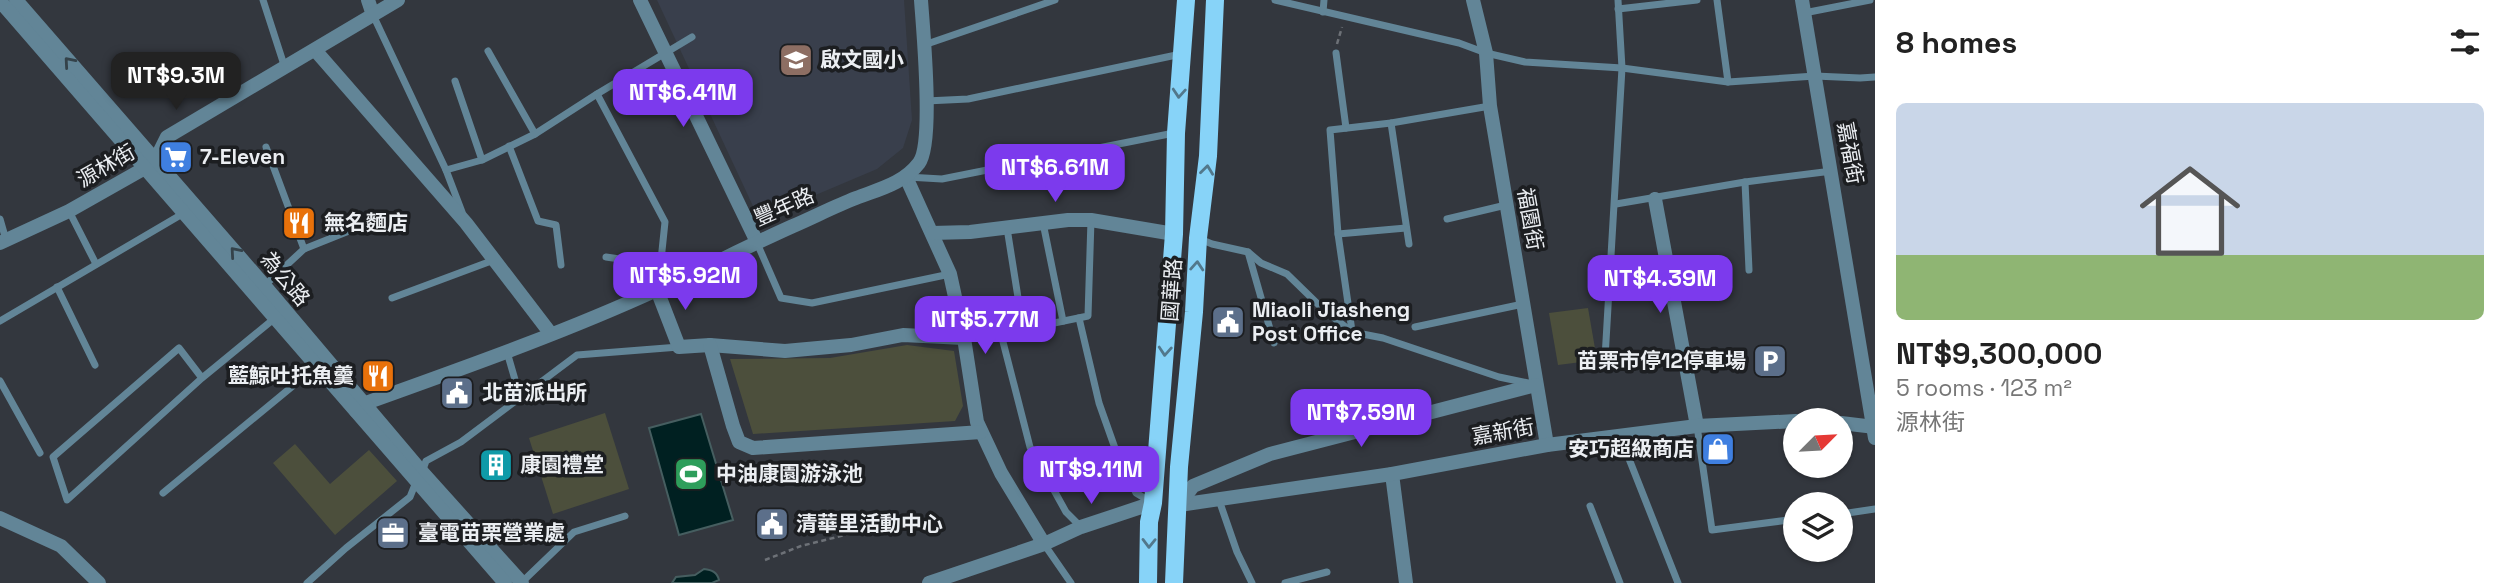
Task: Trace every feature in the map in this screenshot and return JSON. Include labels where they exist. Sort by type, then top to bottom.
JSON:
[{"type":"main road","name":"國華路","points":[[1148,583],[1149,522],[1153,503],[1174,234],[1176,133],[1186,0]]},
{"type":"main road","name":"國華路","points":[[1174,583],[1179,467],[1194,312],[1198,238],[1208,156],[1215,0]]},
{"type":"main road","points":[[1174,234],[1198,238]]},
{"type":"main road","points":[[1153,503],[1179,505]]},
{"type":"street","name":"為公路","points":[[16,0],[150,164],[360,407],[505,583]]},
{"type":"street","points":[[368,0],[373,15]]},
{"type":"street","name":"源林街","points":[[3,242],[69,212],[150,164],[167,137],[398,0]]},
{"type":"street","points":[[640,0],[757,242]]},
{"type":"street","points":[[921,0],[926,101],[925,141],[921,160],[906,177],[950,274],[964,338],[977,422],[1002,473],[1044,544]]},
{"type":"street","name":"福園街","points":[[1474,0],[1486,53],[1490,106],[1547,446]]},
{"type":"street","name":"為公路","points":[[0,1],[150,164]]},
{"type":"street","name":"嘉福街","points":[[1803,7],[1874,431]]},
{"type":"street","points":[[315,50],[466,223],[551,334]]},
{"type":"street","name":"豐年路","points":[[360,407],[508,352],[657,290],[757,242],[906,177]]},
{"type":"street","points":[[1655,199],[1697,426]]},
{"type":"street","points":[[932,233],[1091,220],[1174,234]]},
{"type":"street","points":[[657,290],[679,346],[710,345],[785,351],[851,345],[903,335],[964,338]]},
{"type":"street","name":"為公路","points":[[279,314],[317,366],[360,407]]},
{"type":"street","points":[[710,345],[739,442],[753,448],[981,432]]},
{"type":"street","points":[[1179,505],[1193,486],[1270,454],[1536,385]]},
{"type":"street","name":"嘉新街","points":[[1179,505],[1392,474],[1547,446],[1697,426],[1783,422]]},
{"type":"street","points":[[1853,426],[1874,431]]},
{"type":"street","points":[[1392,474],[1406,583]]},
{"type":"street","name":"為公路","points":[[419,477],[521,583]]},
{"type":"street","points":[[929,583],[1153,503]]},
{"type":"street","points":[[0,518],[61,546],[99,583]]},
{"type":"lane","points":[[263,0],[285,68]]},
{"type":"lane","points":[[924,45],[1055,0]]},
{"type":"lane","points":[[1275,0],[1459,43],[1486,53],[1525,62],[1622,68],[1728,82],[1815,76],[1875,77]]},
{"type":"lane","points":[[1323,12],[1324,0]]},
{"type":"lane","points":[[1605,359],[1622,68],[1618,0]]},
{"type":"lane","points":[[1618,9],[1697,0]]},
{"type":"lane","points":[[1717,0],[1728,82]]},
{"type":"lane","points":[[1803,7],[1870,0]]},
{"type":"lane","points":[[373,15],[446,170],[466,223]]},
{"type":"lane","points":[[446,170],[482,160],[535,134],[692,37]]},
{"type":"lane","points":[[488,51],[535,134]]},
{"type":"lane","points":[[1336,53],[1346,128]]},
{"type":"lane","points":[[926,101],[968,99],[1182,54]]},
{"type":"lane","points":[[455,81],[482,160]]},
{"type":"lane","points":[[597,94],[664,222],[657,290]]},
{"type":"lane","points":[[1352,332],[1338,234],[1331,130],[1490,106]]},
{"type":"lane","points":[[1391,123],[1409,243]]},
{"type":"lane","points":[[906,177],[942,179],[1176,133]]},
{"type":"lane","points":[[509,146],[538,221],[556,225],[561,265]]},
{"type":"lane","points":[[266,147],[304,249]]},
{"type":"lane","points":[[1616,204],[1745,182],[1832,171]]},
{"type":"lane","points":[[1745,182],[1749,270]]},
{"type":"lane","points":[[1447,219],[1506,205]]},
{"type":"lane","points":[[0,321],[189,209]]},
{"type":"lane","points":[[69,212],[96,264]]},
{"type":"lane","points":[[260,291],[304,249],[388,215]]},
{"type":"lane","points":[[0,219],[3,242]]},
{"type":"lane","points":[[964,338],[1001,334],[1088,316],[1091,220]]},
{"type":"lane","points":[[1043,223],[1063,321]]},
{"type":"lane","points":[[1007,227],[1023,329]]},
{"type":"lane","points":[[1338,234],[1406,228]]},
{"type":"lane","points":[[1198,238],[1248,252],[1261,263],[1287,274],[1324,310],[1352,332],[1383,338],[1499,377],[1536,385]]},
{"type":"lane","points":[[757,242],[781,298],[791,300],[812,303],[950,274]]},
{"type":"lane","points":[[1248,252],[1274,343]]},
{"type":"lane","points":[[606,257],[661,265]]},
{"type":"lane","points":[[392,298],[495,260]]},
{"type":"lane","points":[[57,287],[95,365]]},
{"type":"lane","points":[[1415,327],[1523,304]]},
{"type":"lane","points":[[202,378],[179,348],[52,457],[67,500],[202,378],[279,314]]},
{"type":"lane","points":[[1079,318],[1099,403],[1116,451],[1136,494],[1153,503]]},
{"type":"lane","points":[[1001,334],[1030,447],[1066,512],[1081,527]]},
{"type":"lane","points":[[307,583],[410,496],[426,461],[461,442],[576,355],[679,346]]},
{"type":"lane","points":[[508,352],[520,397]]},
{"type":"lane","points":[[163,493],[317,366]]},
{"type":"lane","points":[[0,381],[40,453]]},
{"type":"lane","points":[[1697,426],[1712,530],[1783,521]]},
{"type":"lane","points":[[1620,436],[1678,583]]},
{"type":"lane","points":[[1219,500],[1237,552],[1252,583]]},
{"type":"lane","points":[[1590,506],[1620,583]]},
{"type":"lane","points":[[1853,512],[1875,509]]},
{"type":"lane","points":[[521,583],[574,533],[625,516]]},
{"type":"lane","points":[[1044,544],[1071,583]]},
{"type":"lane","points":[[1288,582],[1326,572]]},
{"type":"path","points":[[1336,53],[1346,17]]},
{"type":"path","points":[[765,559],[801,546],[869,529]]},
{"type":"shaded area","name":"啟文國小","points":[[657,0],[904,0],[912,120],[903,148],[877,169],[759,219]]},
{"type":"shaded area","points":[[1588,308],[1597,360],[1558,365],[1549,313]]},
{"type":"shaded area","points":[[907,345],[954,351],[963,406],[955,421],[753,434],[730,359],[830,358]]},
{"type":"shaded area","points":[[605,413],[629,489],[553,514],[529,438]]},
{"type":"shaded area","name":"中油康園游泳池","points":[[701,414],[733,520],[679,535],[649,428]]},
{"type":"shaded area","points":[[295,444],[330,484],[369,450],[397,481],[335,535],[273,463]]},
{"type":"shaded area","points":[[704,569],[714,572],[719,580],[712,583],[672,583],[676,577],[695,575]]},
{"type":"place","name":"啟文國小","points":[[796,60]]},
{"type":"place","name":"7-Eleven","points":[[176,157]]},
{"type":"place","name":"無名麵店","points":[[299,223]]},
{"type":"place","name":"Miaoli Jiasheng Post Office","points":[[1228,322]]},
{"type":"place","name":"苗栗市停12停車場","points":[[1770,361]]},
{"type":"place","name":"藍鯨吐托魚羹","points":[[378,376]]},
{"type":"place","name":"北苗派出所","points":[[457,393]]},
{"type":"place","name":"安巧超級商店","points":[[1718,449]]},
{"type":"place","name":"康園禮堂","points":[[496,465]]},
{"type":"place","name":"中油康園游泳池","points":[[691,474]]},
{"type":"place","name":"清華里活動中心","points":[[772,524]]},
{"type":"place","name":"臺電苗栗營業處","points":[[393,533]]}]
